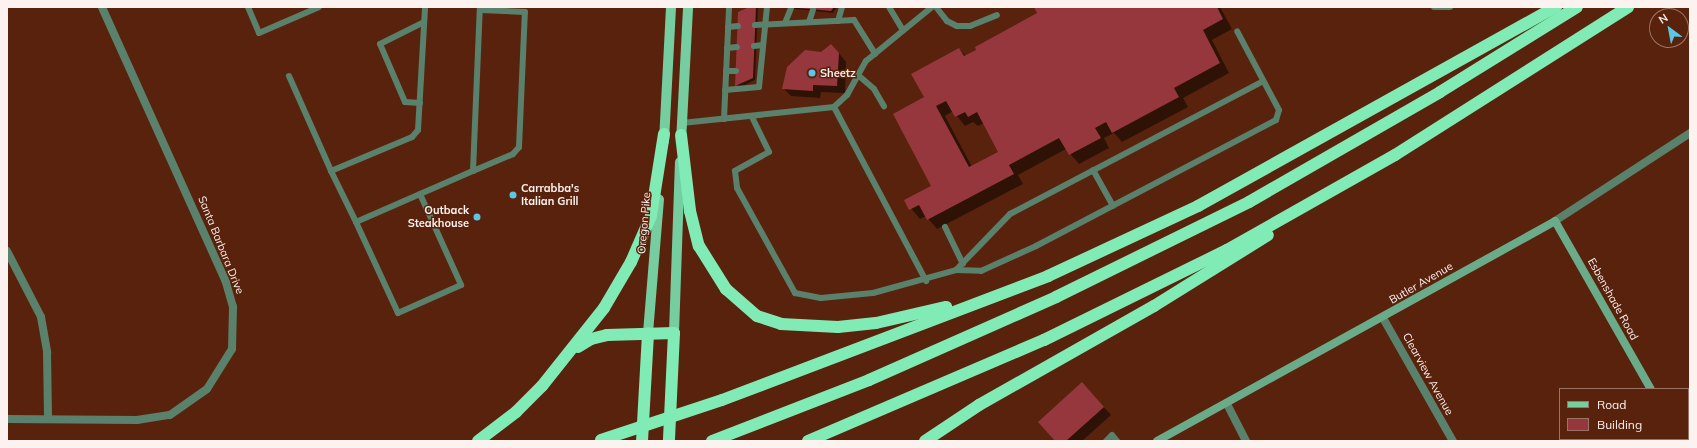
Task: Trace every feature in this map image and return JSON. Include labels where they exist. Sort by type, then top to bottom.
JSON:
[{"type":"highway","points":[[600,441],[722,400],[1048,276],[1259,175],[1556,7]]},
{"type":"highway","points":[[712,441],[869,380],[1056,297],[1249,202],[1440,92],[1577,7]]},
{"type":"highway","points":[[925,441],[1005,390],[1235,258],[1313,203],[1628,7]]},
{"type":"highway","points":[[478,441],[516,412],[572,351],[604,308],[631,262],[651,216],[664,134]]},
{"type":"highway","points":[[681,135],[690,211],[699,246],[726,289],[757,316],[806,328],[876,324],[936,310],[1048,276]]},
{"type":"highway","points":[[808,441],[1044,340],[1313,203]]},
{"type":"highway","points":[[572,351],[591,339],[648,333],[674,333],[670,441]]},
{"type":"highway","name":"Oregon Pike","points":[[642,441],[648,333]]},
{"type":"main road","name":"Oregon Pike","points":[[648,333],[664,134],[671,7]]},
{"type":"main road","points":[[674,333],[681,135],[688,7]]},
{"type":"street","name":"Santa Barbara Drive","points":[[7,419],[48,418],[137,420],[183,410],[218,376],[232,349],[234,307],[226,282],[102,7]]},
{"type":"street","name":"Butler Avenue","points":[[1157,441],[1227,404],[1555,222],[1690,133]]},
{"type":"street","name":"Esbenshade Road","points":[[1555,222],[1650,388]]},
{"type":"street","points":[[7,251],[42,317],[47,352],[48,418]]},
{"type":"street","name":"Clearview Avenue","points":[[1383,318],[1453,441]]},
{"type":"street","points":[[1227,404],[1246,441]]},
{"type":"lane","points":[[248,7],[259,33],[319,7]]},
{"type":"lane","points":[[331,171],[412,137],[418,130],[425,7]]},
{"type":"lane","points":[[724,119],[729,7]]},
{"type":"lane","points":[[725,90],[759,87],[767,7]]},
{"type":"lane","points":[[838,21],[842,7]]},
{"type":"lane","points":[[889,7],[903,30]]},
{"type":"lane","points":[[682,123],[752,117],[834,107],[848,95],[858,75],[874,54],[932,7]]},
{"type":"lane","points":[[936,7],[947,21],[957,26],[970,26],[997,15]]},
{"type":"lane","points":[[1434,7],[1450,7]]},
{"type":"lane","points":[[785,23],[791,8]]},
{"type":"lane","points":[[356,222],[513,154],[519,147],[525,12],[480,9],[473,171]]},
{"type":"lane","points":[[809,22],[813,10]]},
{"type":"lane","points":[[755,25],[854,20],[874,54]]},
{"type":"lane","points":[[420,103],[405,102],[380,44],[424,22]]},
{"type":"lane","points":[[728,27],[738,26]]},
{"type":"lane","points":[[956,270],[980,271],[1113,206],[1276,120],[1279,110],[1237,31]]},
{"type":"lane","points":[[754,46],[763,45]]},
{"type":"lane","points":[[727,48],[737,47]]},
{"type":"lane","points":[[753,70],[761,70]]},
{"type":"lane","points":[[726,71],[736,71]]},
{"type":"lane","points":[[858,75],[874,89],[884,106]]},
{"type":"lane","points":[[289,76],[331,171],[398,313],[461,285],[420,194]]},
{"type":"lane","points":[[752,117],[769,152],[735,171],[737,188],[795,293],[821,298],[873,293],[926,281],[956,270],[1010,214],[1263,81]]},
{"type":"lane","points":[[834,107],[926,281]]},
{"type":"lane","points":[[1093,170],[1113,206]]},
{"type":"lane","points":[[945,227],[963,264]]},
{"type":"lane","points":[[1106,441],[1112,435],[1117,441]]},
{"type":"building","points":[[749,7],[756,7],[753,78],[735,86],[738,12]]},
{"type":"building","points":[[788,7],[834,7],[831,11]]},
{"type":"building","points":[[1034,7],[1217,7],[1223,19],[1203,30],[1220,63],[1174,88],[1179,97],[1112,133],[1106,122],[1095,128],[1101,138],[1069,155],[1059,138],[1009,165],[1014,174],[927,220],[919,205],[909,210],[904,200],[931,186],[893,114],[924,97],[911,74],[959,48],[964,56],[976,50],[975,47],[1037,13]],"holes":[[[946,101],[955,117],[965,112],[968,117],[977,112],[998,152],[969,167],[936,106]]]},
{"type":"building","name":"Sheetz","points":[[831,44],[839,53],[837,86],[813,85],[813,91],[782,89],[787,67],[805,50],[821,52]]},
{"type":"building","points":[[1082,382],[1104,407],[1066,441],[1055,441],[1038,422]]},
{"type":"place","name":"Sheetz","points":[[812,73]]},
{"type":"place","name":"Carrabba's Italian Grill","points":[[513,195]]},
{"type":"place","name":"Outback Steakhouse","points":[[477,217]]}]
